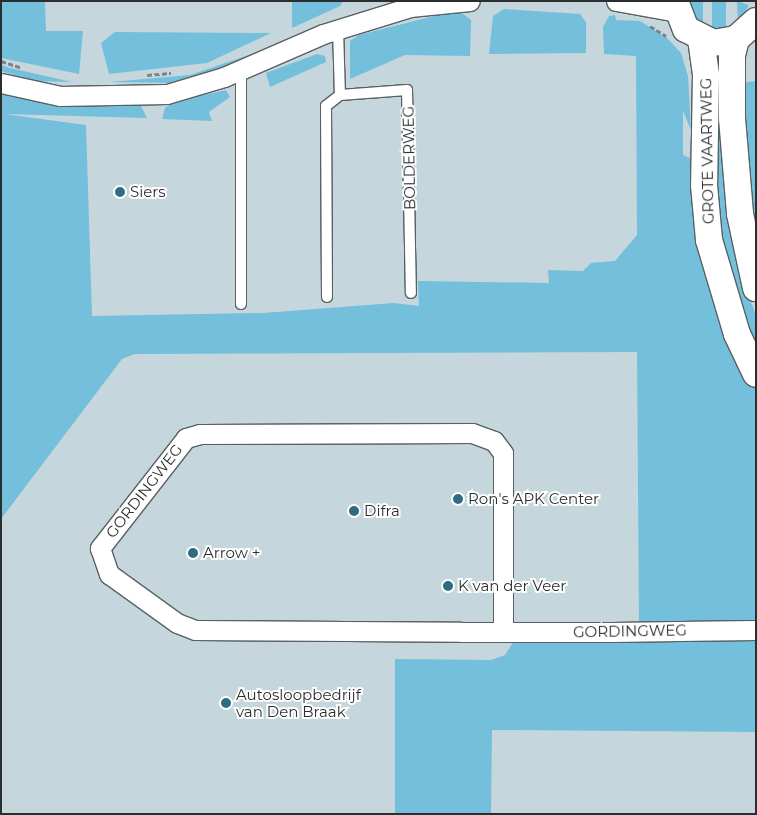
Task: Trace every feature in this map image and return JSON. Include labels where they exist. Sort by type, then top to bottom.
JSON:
[{"type":"main road","points":[[674,16],[686,29],[701,40],[736,39],[756,21]]},
{"type":"main road","name":"GROTE VAARTWEG","points":[[736,39],[732,55],[732,118],[740,214],[756,288]]},
{"type":"main road","name":"GROTE VAARTWEG","points":[[701,40],[706,75],[704,185],[709,240],[736,334],[756,374]]},
{"type":"street","points":[[1,83],[60,96],[167,94],[241,70],[338,29],[410,7],[470,1]]},
{"type":"street","points":[[616,1],[674,16]]},
{"type":"street","name":"GORDINGWEG","points":[[503,632],[502,453],[494,441],[472,433],[200,434],[186,438],[100,548],[109,574],[177,624],[195,630],[503,632],[756,630]]},
{"type":"lane","points":[[328,298],[326,106],[340,95],[338,29]]},
{"type":"lane","points":[[241,70],[241,304]]},
{"type":"lane","name":"BOLDERWEG","points":[[340,95],[408,90],[411,293]]},
{"type":"path","points":[[651,20],[674,16]]},
{"type":"path","points":[[642,21],[672,42]]},
{"type":"path","points":[[1,61],[26,69]]},
{"type":"path","points":[[144,76],[180,72]]},
{"type":"shaded area","points":[[1,1],[756,1],[756,814],[1,814]]},
{"type":"shaded area","points":[[1,1],[45,1],[46,31],[83,31],[79,74],[1,58]]},
{"type":"shaded area","points":[[292,1],[343,1],[340,6],[292,28]]},
{"type":"shaded area","points":[[688,1],[703,1],[703,23],[694,17]]},
{"type":"shaded area","points":[[712,1],[726,1],[726,28],[712,28]]},
{"type":"shaded area","points":[[737,1],[749,5],[738,25]]},
{"type":"shaded area","points":[[504,9],[580,14],[586,22],[586,53],[489,54],[493,16]]},
{"type":"shaded area","points":[[458,10],[471,20],[470,56],[405,55],[350,79],[350,41],[359,35]]},
{"type":"shaded area","points":[[615,15],[616,20],[640,21],[666,37],[681,53],[688,76],[691,130],[683,111],[683,155],[698,162],[733,345],[756,387],[756,620],[639,624],[637,352],[135,354],[122,359],[1,519],[1,93],[72,106],[140,104],[147,118],[4,114],[86,125],[92,316],[263,313],[394,303],[419,306],[418,281],[549,283],[548,270],[583,271],[591,263],[615,261],[637,235],[636,56],[604,54],[603,27],[609,16]]},
{"type":"shaded area","points":[[115,32],[271,33],[207,63],[109,74],[101,43]]},
{"type":"shaded area","points":[[272,47],[265,54],[178,83],[110,82],[190,75]]},
{"type":"shaded area","points":[[317,54],[325,56],[326,62],[270,87],[266,73]]},
{"type":"shaded area","points":[[1,65],[72,82],[33,81],[1,71]]},
{"type":"shaded area","points":[[713,81],[726,81],[738,264],[756,316],[756,349],[743,322],[716,213]]},
{"type":"shaded area","points":[[756,81],[756,255],[740,83]]},
{"type":"shaded area","points":[[226,90],[230,97],[209,112],[212,121],[162,119],[165,108],[173,102]]},
{"type":"shaded area","points":[[756,637],[756,732],[492,730],[491,814],[395,814],[395,659],[491,660],[505,655],[515,639]]},
{"type":"place","name":"Siers","points":[[120,192]]},
{"type":"place","name":"Ron's APK Center","points":[[458,499]]},
{"type":"place","name":"Difra","points":[[354,511]]},
{"type":"place","name":"Arrow +","points":[[193,553]]},
{"type":"place","name":"K van der Veer","points":[[448,586]]},
{"type":"place","name":"Autosloopbedrijf van Den Braak","points":[[226,703]]}]
